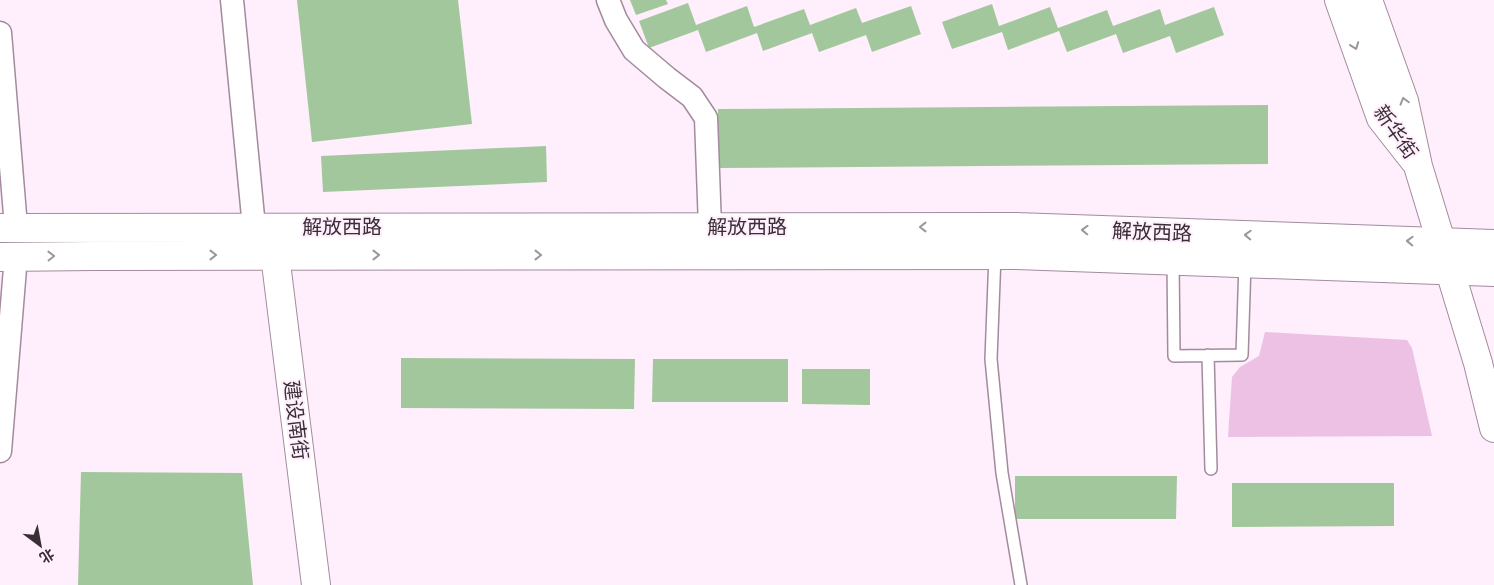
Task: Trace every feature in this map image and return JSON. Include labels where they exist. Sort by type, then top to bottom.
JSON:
[{"type":"main road","name":"新华街","points":[[1339,0],[1381,118],[1418,166]]},
{"type":"main road","name":"新华街","points":[[1368,0],[1404,101],[1418,166]]},
{"type":"main road","points":[[1418,166],[1478,363],[1494,428]]},
{"type":"main road","name":"解放西路","points":[[5,227],[1016,227],[1494,244]]},
{"type":"main road","name":"建设南街","points":[[276,255],[316,585]]},
{"type":"main road","name":"解放西路","points":[[6,257],[995,255],[1494,272]]},
{"type":"street","points":[[232,0],[254,227]]},
{"type":"street","points":[[608,0],[616,20],[634,50],[692,97],[706,118],[710,227]]},
{"type":"street","points":[[0,34],[5,227]]},
{"type":"street","points":[[0,451],[6,257]]},
{"type":"lane","points":[[995,255],[991,359],[1002,474],[1021,585]]},
{"type":"lane","points":[[1173,260],[1174,356],[1242,355],[1246,263]]},
{"type":"lane","points":[[1208,355],[1211,469]]},
{"type":"shaded area","points":[[1265,332],[1407,340],[1412,348],[1432,436],[1228,437],[1232,377],[1240,367],[1259,356]]},
{"type":"building","points":[[297,0],[458,0],[472,124],[312,142]]},
{"type":"building","points":[[630,0],[666,0],[668,4],[636,15]]},
{"type":"building","points":[[688,3],[696,25],[747,6],[754,27],[804,9],[810,25],[856,8],[862,23],[911,6],[921,34],[872,52],[866,35],[819,52],[812,33],[763,51],[757,33],[706,52],[698,30],[649,48],[639,21]]},
{"type":"building","points":[[992,4],[999,26],[1050,7],[1058,28],[1107,10],[1113,26],[1160,9],[1165,25],[1214,7],[1224,35],[1176,53],[1170,36],[1123,53],[1116,34],[1067,52],[1059,31],[1008,50],[1002,32],[952,49],[942,22]]},
{"type":"building","points":[[1268,105],[1268,164],[718,168],[718,109]]},
{"type":"building","points":[[546,146],[547,182],[323,192],[321,156]]},
{"type":"building","points":[[401,358],[635,359],[634,409],[401,408]]},
{"type":"building","points":[[653,359],[788,359],[788,402],[652,402]]},
{"type":"building","points":[[802,369],[870,369],[870,405],[802,404]]},
{"type":"building","points":[[81,472],[242,473],[253,585],[78,585]]},
{"type":"building","points":[[1015,476],[1177,476],[1176,519],[1015,519]]},
{"type":"building","points":[[1232,483],[1394,483],[1394,526],[1232,527]]}]
